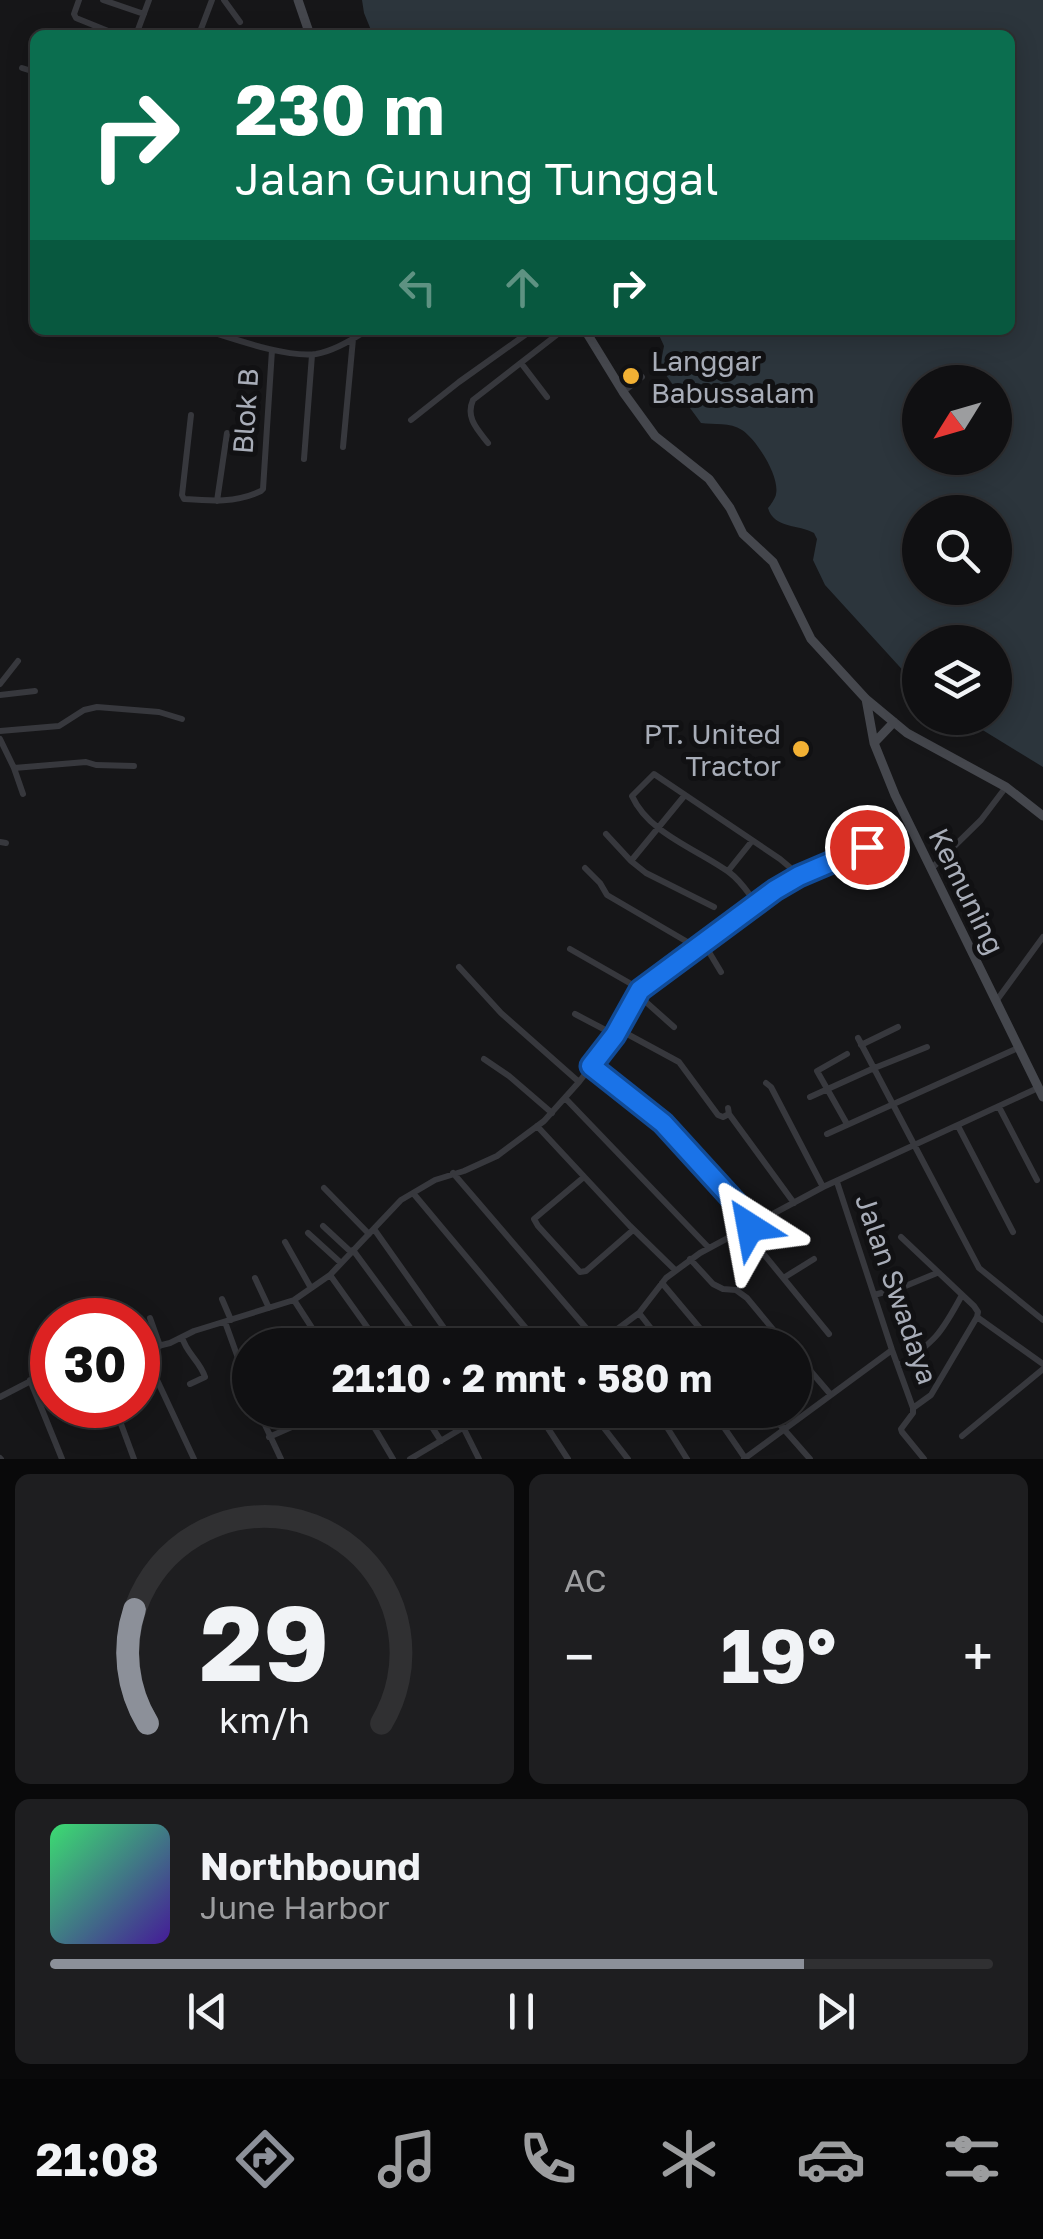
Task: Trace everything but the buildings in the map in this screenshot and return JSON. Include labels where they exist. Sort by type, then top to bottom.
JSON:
[{"type":"main road","points":[[298,0],[308,30]]},
{"type":"main road","points":[[588,335],[655,436],[709,480],[743,534],[773,562],[811,639],[866,699],[920,741],[1006,788],[1043,816]]},
{"type":"main road","name":"Kemuning","points":[[866,699],[882,766],[1040,1093]]},
{"type":"main road","points":[[874,743],[894,722]]},
{"type":"street","points":[[79,0],[76,18],[106,30]]},
{"type":"street","points":[[102,0],[144,14]]},
{"type":"street","points":[[138,30],[148,0]]},
{"type":"street","points":[[201,29],[212,0]]},
{"type":"street","points":[[224,0],[240,22]]},
{"type":"street","points":[[22,68],[30,70]]},
{"type":"street","points":[[222,335],[272,350],[312,355],[359,335]]},
{"type":"street","points":[[411,420],[525,335]]},
{"type":"street","points":[[488,444],[472,421],[472,400],[557,335]]},
{"type":"street","points":[[343,447],[352,339]]},
{"type":"street","name":"Blok B","points":[[191,415],[184,499],[236,500],[258,494],[263,489],[272,350]]},
{"type":"street","points":[[304,459],[312,355]]},
{"type":"street","points":[[521,363],[547,397]]},
{"type":"street","points":[[623,392],[642,377]]},
{"type":"street","points":[[218,501],[227,433]]},
{"type":"street","points":[[0,684],[18,661]]},
{"type":"street","points":[[0,695],[35,691]]},
{"type":"street","points":[[23,794],[0,735],[59,726],[84,710],[97,707],[147,710],[182,719]]},
{"type":"street","points":[[14,768],[86,762],[96,766],[134,766]]},
{"type":"street","points":[[756,903],[728,872],[643,813],[632,796],[654,774],[799,876]]},
{"type":"street","points":[[932,868],[981,820],[1006,788]]},
{"type":"street","points":[[631,860],[685,795]]},
{"type":"street","points":[[160,1346],[294,1300],[330,1276],[392,1208],[435,1180],[497,1156],[538,1126],[566,1098],[617,1032],[638,992],[700,944],[799,876],[911,827]]},
{"type":"street","points":[[606,834],[646,873],[714,907]]},
{"type":"street","points":[[728,872],[752,841]]},
{"type":"street","points":[[584,868],[607,895],[700,944],[721,972]]},
{"type":"street","points":[[996,1000],[1043,936]]},
{"type":"street","points":[[570,950],[638,992],[674,1027]]},
{"type":"street","points":[[459,967],[501,1014],[579,1082]]},
{"type":"street","points":[[575,1014],[679,1062],[718,1115],[723,1117],[729,1111],[794,1203]]},
{"type":"street","points":[[898,1027],[860,1042],[872,1069],[979,1268],[1043,1320]]},
{"type":"street","points":[[810,1097],[927,1048]]},
{"type":"street","points":[[827,1134],[1018,1048]]},
{"type":"street","points":[[846,1054],[816,1071],[847,1124]]},
{"type":"street","points":[[484,1059],[552,1113]]},
{"type":"street","points":[[591,1066],[663,1123],[755,1224]]},
{"type":"street","points":[[766,1083],[824,1188]]},
{"type":"street","points":[[620,1328],[639,1313],[662,1282],[709,1248],[824,1188],[999,1107],[1040,1093]]},
{"type":"street","points":[[566,1098],[709,1248]]},
{"type":"street","points":[[999,1107],[1037,1180]]},
{"type":"street","points":[[538,1126],[633,1230],[676,1270]]},
{"type":"street","points":[[958,1126],[1013,1232]]},
{"type":"street","points":[[453,1173],[584,1328]]},
{"type":"street","points":[[584,1176],[534,1218],[538,1226],[580,1272],[633,1230]]},
{"type":"street","name":"Jalan Swadaya","points":[[837,1182],[914,1408],[901,1430],[924,1459]]},
{"type":"street","points":[[324,1188],[371,1231],[443,1328]]},
{"type":"street","points":[[413,1193],[526,1328]]},
{"type":"street","points":[[323,1226],[352,1251],[410,1328]]},
{"type":"street","points":[[744,1230],[829,1334]]},
{"type":"street","points":[[308,1233],[340,1263]]},
{"type":"street","points":[[901,1237],[977,1309],[931,1395],[914,1408]]},
{"type":"street","points":[[285,1242],[311,1288]]},
{"type":"street","points":[[690,1259],[713,1284],[748,1298],[772,1328]]},
{"type":"street","points":[[785,1277],[814,1259]]},
{"type":"street","points":[[874,1295],[937,1273]]},
{"type":"street","points":[[330,1276],[368,1328]]},
{"type":"street","points":[[255,1278],[269,1308]]},
{"type":"street","points":[[662,1282],[700,1328]]},
{"type":"street","points":[[898,1366],[930,1346],[962,1295]]},
{"type":"street","points":[[222,1299],[232,1334]]},
{"type":"street","points":[[294,1300],[312,1328]]},
{"type":"street","points":[[639,1313],[651,1328]]},
{"type":"street","points":[[962,1436],[1042,1370],[976,1317]]},
{"type":"street","points":[[182,1336],[186,1350],[198,1362],[205,1378],[190,1384]]},
{"type":"street","points":[[724,1428],[745,1459],[892,1350]]},
{"type":"street","points":[[812,1373],[830,1395]]},
{"type":"street","points":[[0,1397],[30,1380]]},
{"type":"street","points":[[160,1390],[194,1459]]},
{"type":"street","points":[[49,1428],[62,1459]]},
{"type":"street","points":[[123,1428],[134,1459]]},
{"type":"street","points":[[266,1428],[281,1459]]},
{"type":"street","points":[[269,1436],[289,1428]]},
{"type":"street","points":[[375,1428],[394,1459]]},
{"type":"street","points":[[433,1428],[441,1442]]},
{"type":"street","points":[[548,1428],[568,1459]]},
{"type":"street","points":[[604,1428],[628,1459]]},
{"type":"street","points":[[668,1428],[688,1459]]},
{"type":"street","points":[[416,1458],[464,1429],[479,1459]]},
{"type":"street","points":[[784,1430],[810,1459]]},
{"type":"shaded area","points":[[362,0],[1043,0],[1043,767],[991,735],[1012,735],[1012,625],[902,625],[902,669],[825,585],[813,560],[817,539],[814,533],[781,523],[771,515],[768,508],[776,495],[776,486],[754,441],[737,427],[701,423],[660,367],[664,346],[659,335],[1015,335],[1015,30],[371,30]]},
{"type":"place","name":"Langgar Babussalam","points":[[631,376]]},
{"type":"place","name":"PT. United Tractor","points":[[801,749]]},
{"type":"route","points":[[750,1227],[755,1224],[663,1123],[591,1066],[615,1035],[640,990],[775,890],[867,847]]}]
